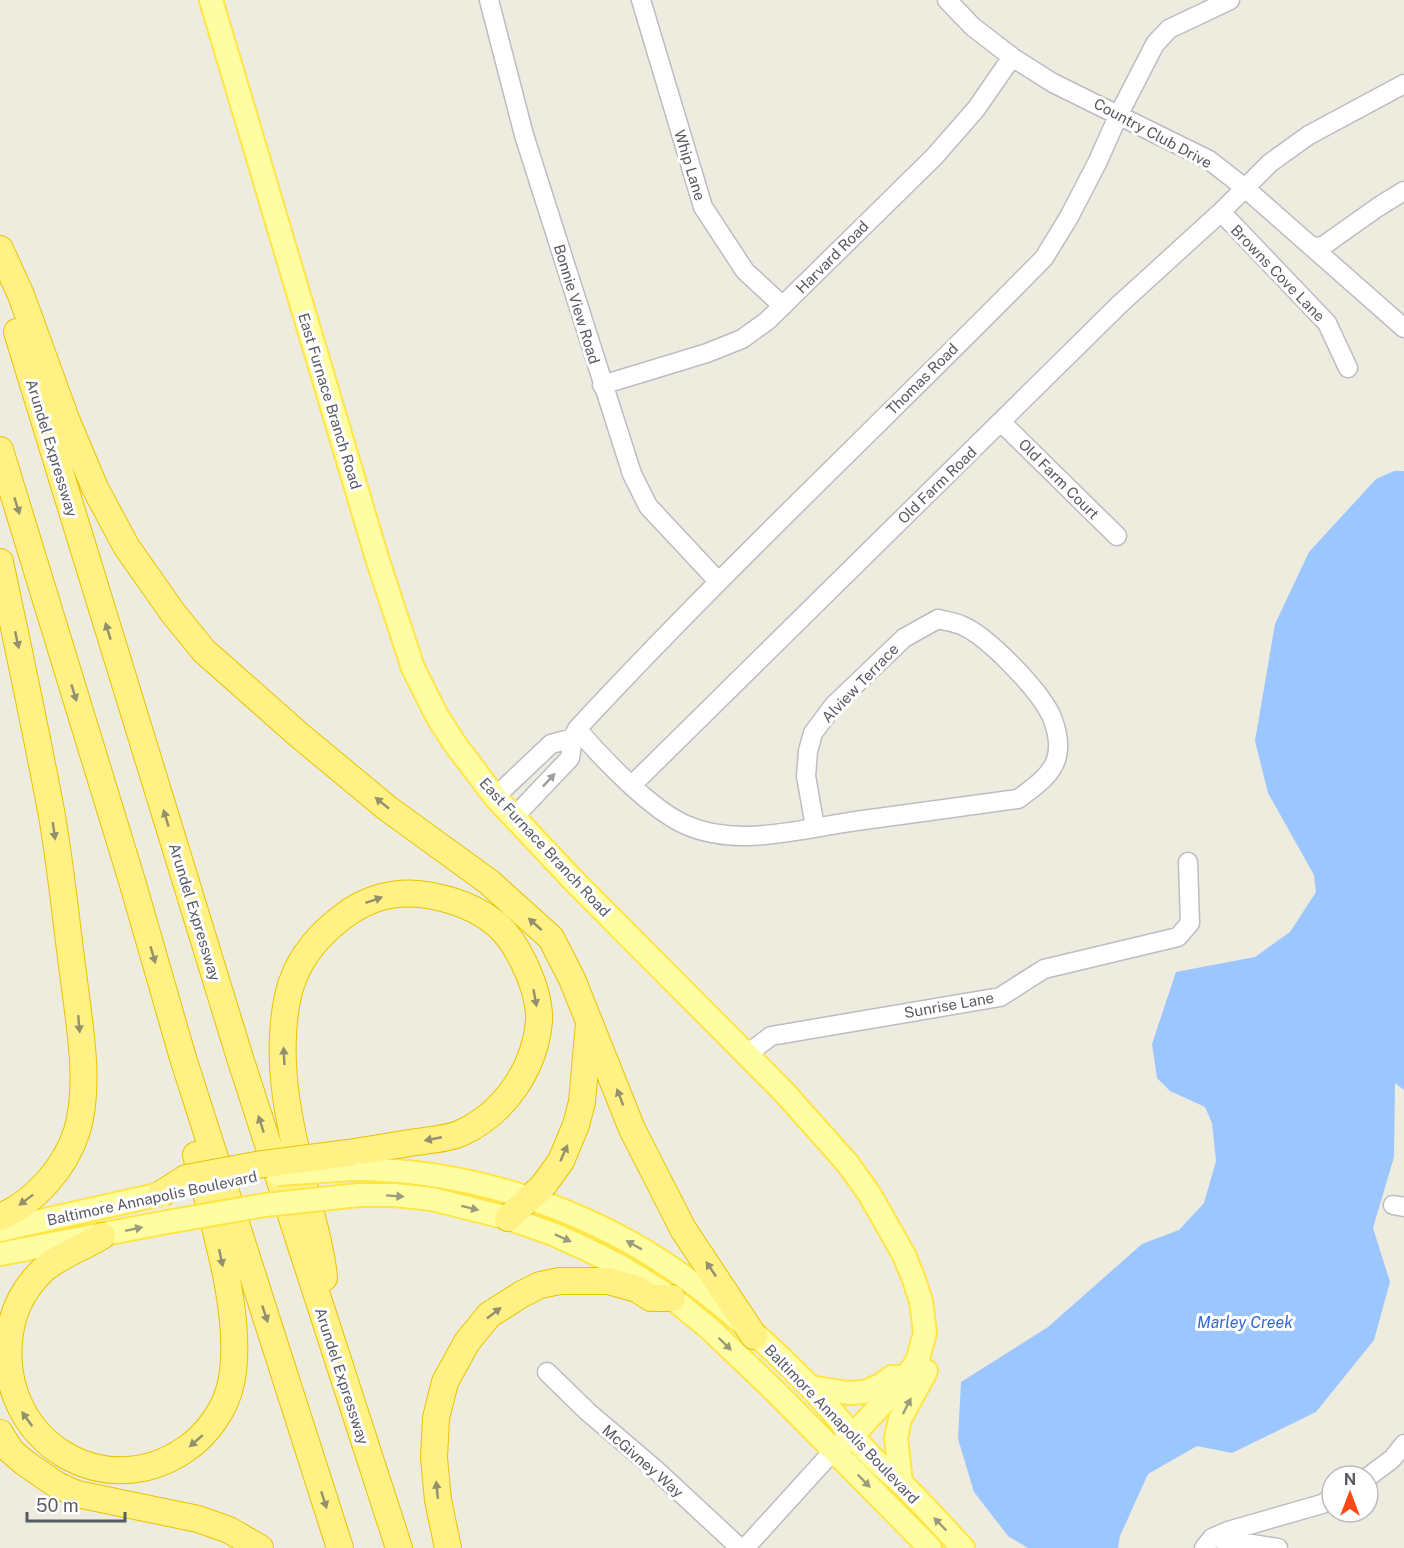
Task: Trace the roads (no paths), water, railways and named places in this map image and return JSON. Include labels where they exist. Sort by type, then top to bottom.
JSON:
[{"type":"highway","points":[[0,249],[21,295],[66,419],[95,488],[126,546],[173,613],[204,651],[298,735],[387,808],[489,882],[551,938],[572,979],[632,1129],[683,1229],[754,1336]]},
{"type":"highway","name":"Arundel Expressway","points":[[0,274],[229,1024],[323,1320],[399,1548]]},
{"type":"highway","points":[[0,450],[132,881],[183,1058],[340,1548]]},
{"type":"highway","points":[[0,562],[52,818],[79,1023],[83,1082],[81,1110],[76,1132],[65,1158],[48,1182],[24,1202],[0,1217]]},
{"type":"highway","points":[[161,1194],[186,1178],[256,1165],[350,1161],[461,1133],[489,1115],[519,1083],[533,1055],[539,1019],[532,981],[513,941],[494,922],[467,906],[440,897],[411,893],[380,897],[355,907],[325,930],[304,956],[295,975],[288,996],[283,1034],[286,1100],[324,1275],[323,1320]]},
{"type":"highway","points":[[508,1218],[543,1186],[561,1161],[576,1125],[582,1102],[589,1020]]},
{"type":"highway","points":[[102,1236],[44,1269],[23,1294],[10,1326],[7,1362],[11,1385],[19,1408],[41,1438],[72,1460],[105,1470],[130,1471],[149,1467],[174,1457],[199,1440],[218,1414],[231,1382],[234,1353],[230,1302],[217,1238],[178,1084],[183,1058]]},
{"type":"highway","points":[[448,1548],[438,1500],[435,1468],[436,1418],[446,1382],[467,1342],[489,1316],[540,1285],[560,1281],[608,1281],[637,1289],[651,1298],[672,1298]]},
{"type":"highway","points":[[0,1433],[11,1450],[25,1463],[41,1476],[67,1490],[198,1519],[229,1530],[260,1548]]},
{"type":"main road","name":"East Furnace Branch Road","points":[[211,0],[377,558],[414,668],[437,716],[495,797],[575,882],[784,1092],[848,1164],[870,1195],[904,1255],[921,1301],[925,1333],[917,1362],[908,1377],[852,1436],[834,1450]]},
{"type":"main road","name":"Baltimore Annapolis Boulevard","points":[[350,1161],[476,1183],[528,1199],[604,1229],[640,1248],[687,1279],[810,1387],[852,1436],[963,1548]]},
{"type":"main road","name":"Baltimore Annapolis Boulevard","points":[[0,1230],[161,1194]]},
{"type":"main road","name":"Baltimore Annapolis Boulevard","points":[[0,1254],[265,1205],[359,1195],[394,1195],[432,1199],[508,1218],[553,1234],[588,1250],[620,1266],[672,1298],[710,1329],[930,1548]]},
{"type":"main road","points":[[901,1483],[896,1438],[900,1419],[931,1363],[935,1350],[925,1333]]},
{"type":"main road","points":[[810,1387],[848,1393],[865,1392],[892,1377],[908,1377]]},
{"type":"street","name":"Bonnie View Road","points":[[489,0],[524,135],[632,474],[648,506],[718,581]]},
{"type":"street","name":"Whip Lane","points":[[641,0],[704,207],[745,271],[783,306]]},
{"type":"street","name":"Country Club Drive","points":[[948,0],[974,27],[1012,57],[1053,83],[1209,160],[1245,188],[1404,328]]},
{"type":"street","name":"Thomas Road","points":[[495,797],[551,744],[575,733],[718,581],[1044,258],[1069,217],[1155,44],[1169,28],[1230,0]]},
{"type":"street","name":"Harvard Road","points":[[602,385],[707,353],[742,339],[767,321],[934,157],[976,109],[1012,57]]},
{"type":"street","name":"Old Farm Road","points":[[632,785],[1119,303],[1221,212],[1270,163],[1309,135],[1404,84]]},
{"type":"street","points":[[1312,247],[1323,246],[1404,191]]},
{"type":"street","name":"Browns Cove Lane","points":[[1221,212],[1327,323],[1348,368]]},
{"type":"street","name":"Old Farm Court","points":[[1001,422],[1117,536]]},
{"type":"street","name":"Alview Terrace","points":[[575,733],[664,812],[685,825],[717,835],[740,836],[798,831],[1018,799],[1036,786],[1050,771],[1057,756],[1058,736],[1051,716],[1034,690],[987,640],[961,625],[938,620],[904,638],[834,705],[813,733],[808,751],[806,776],[814,827]]},
{"type":"street","name":"Thomas Road","points":[[514,817],[570,758],[575,733]]},
{"type":"street","name":"Sunrise Lane","points":[[746,1055],[771,1036],[1000,997],[1044,969],[1178,937],[1190,923],[1188,862]]},
{"type":"street","name":"McGivney Way","points":[[547,1372],[588,1412],[742,1548],[834,1450]]},
{"type":"street","points":[[1380,1468],[1392,1459],[1404,1444]]},
{"type":"street","points":[[1208,1543],[1251,1524],[1320,1505]]},
{"type":"street","points":[[1208,1543],[1278,1548]]},
{"type":"water","name":"Marley Creek","points":[[1394,471],[1404,471],[1404,1090],[1395,1083],[1394,1157],[1373,1228],[1390,1282],[1374,1340],[1316,1412],[1232,1453],[1197,1446],[1148,1474],[1120,1536],[1118,1548],[1028,1548],[1008,1536],[974,1492],[958,1439],[961,1382],[1048,1327],[1142,1244],[1179,1230],[1204,1203],[1216,1161],[1212,1123],[1205,1107],[1170,1091],[1157,1078],[1152,1044],[1176,972],[1255,957],[1290,932],[1316,892],[1314,875],[1268,793],[1255,741],[1275,624],[1309,552],[1376,479]]}]
